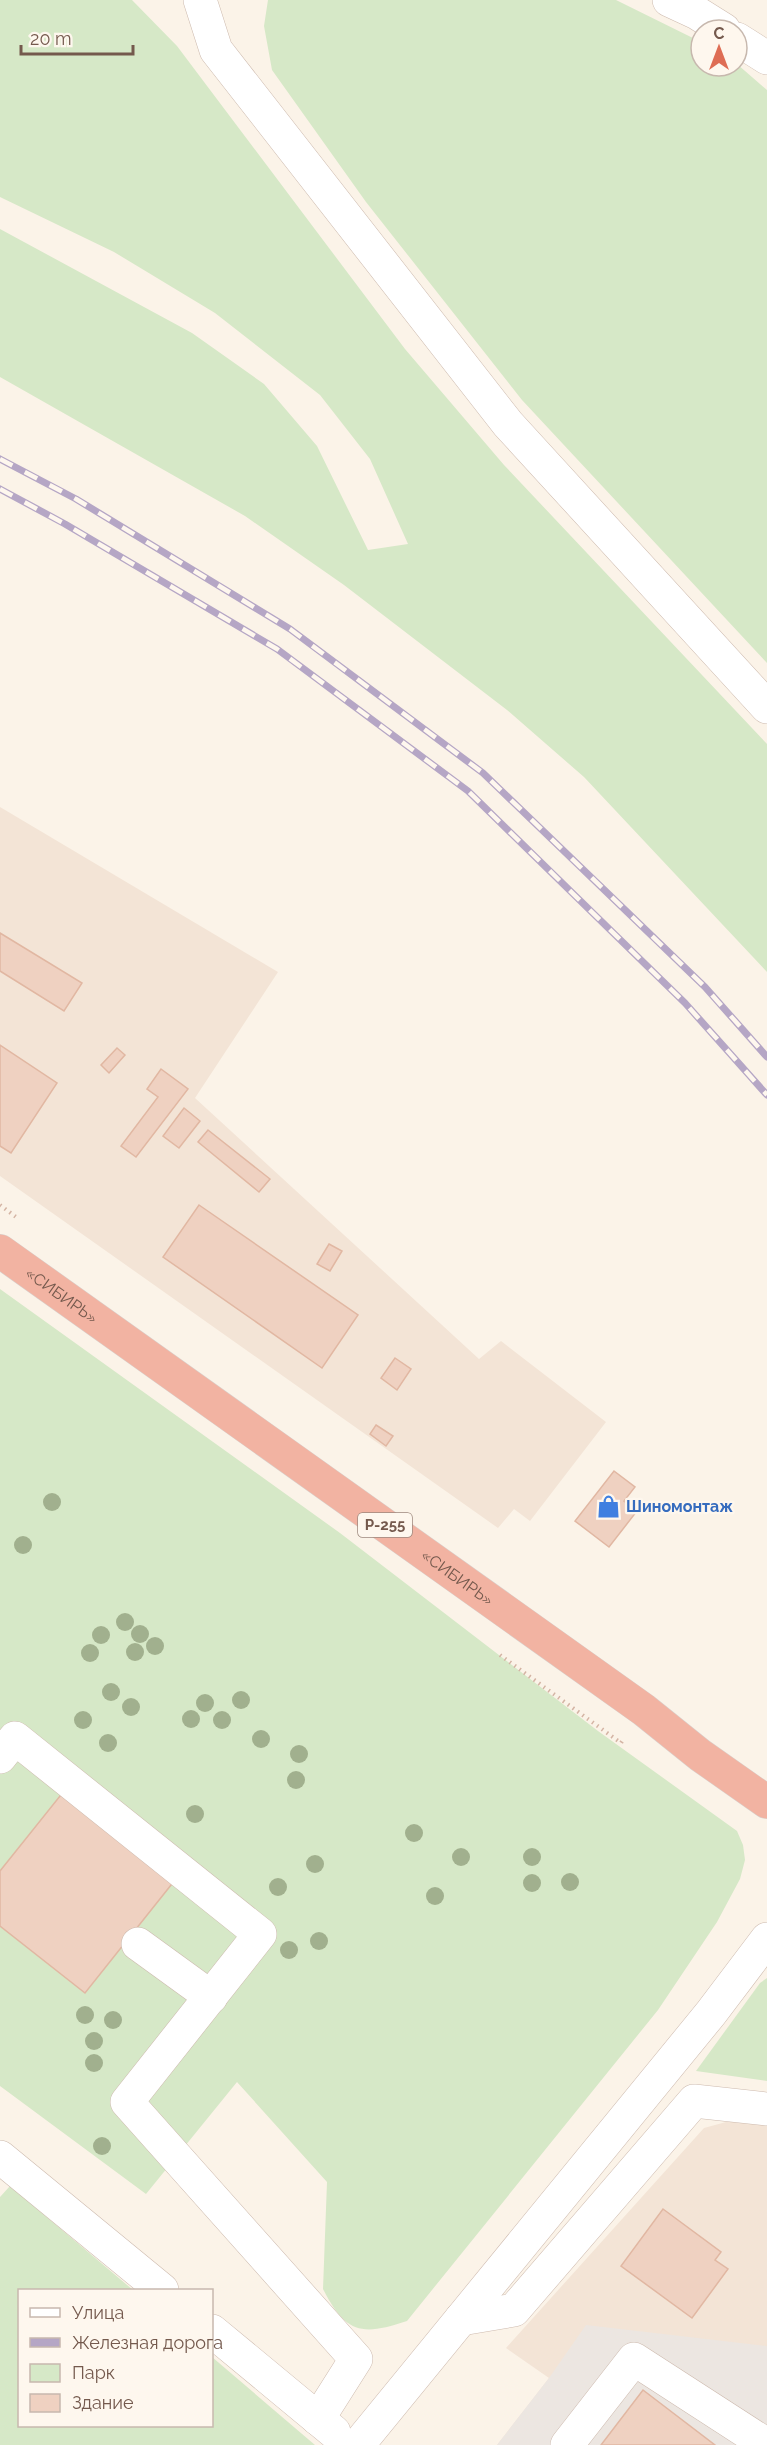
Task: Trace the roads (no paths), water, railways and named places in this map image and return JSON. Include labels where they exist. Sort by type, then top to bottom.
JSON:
[{"type":"highway","name":"«СИБИРЬ»","points":[[0,1251],[624,1696],[767,1803]]},
{"type":"street","points":[[200,0],[216,50],[508,424],[767,707]]},
{"type":"street","points":[[669,0],[706,18]]},
{"type":"street","points":[[749,47],[767,58]]},
{"type":"street","points":[[5,1741],[260,1934],[127,2102],[356,2359],[318,2419]]},
{"type":"street","points":[[358,2445],[711,2013],[767,1939]]},
{"type":"street","points":[[138,1944],[211,1997]]},
{"type":"street","points":[[461,2319],[514,2310],[694,2101],[767,2109]]},
{"type":"street","points":[[0,2157],[161,2289]]},
{"type":"street","points":[[213,2332],[349,2445]]},
{"type":"street","points":[[567,2445],[634,2359],[767,2445]]},
{"type":"railway","points":[[0,459],[76,499],[290,629],[483,773],[705,987],[767,1057]]},
{"type":"railway","points":[[0,489],[65,524],[277,649],[468,791],[685,1003],[767,1095]]},
{"type":"place","name":"Шиномонтаж","points":[[608,1506]]}]
